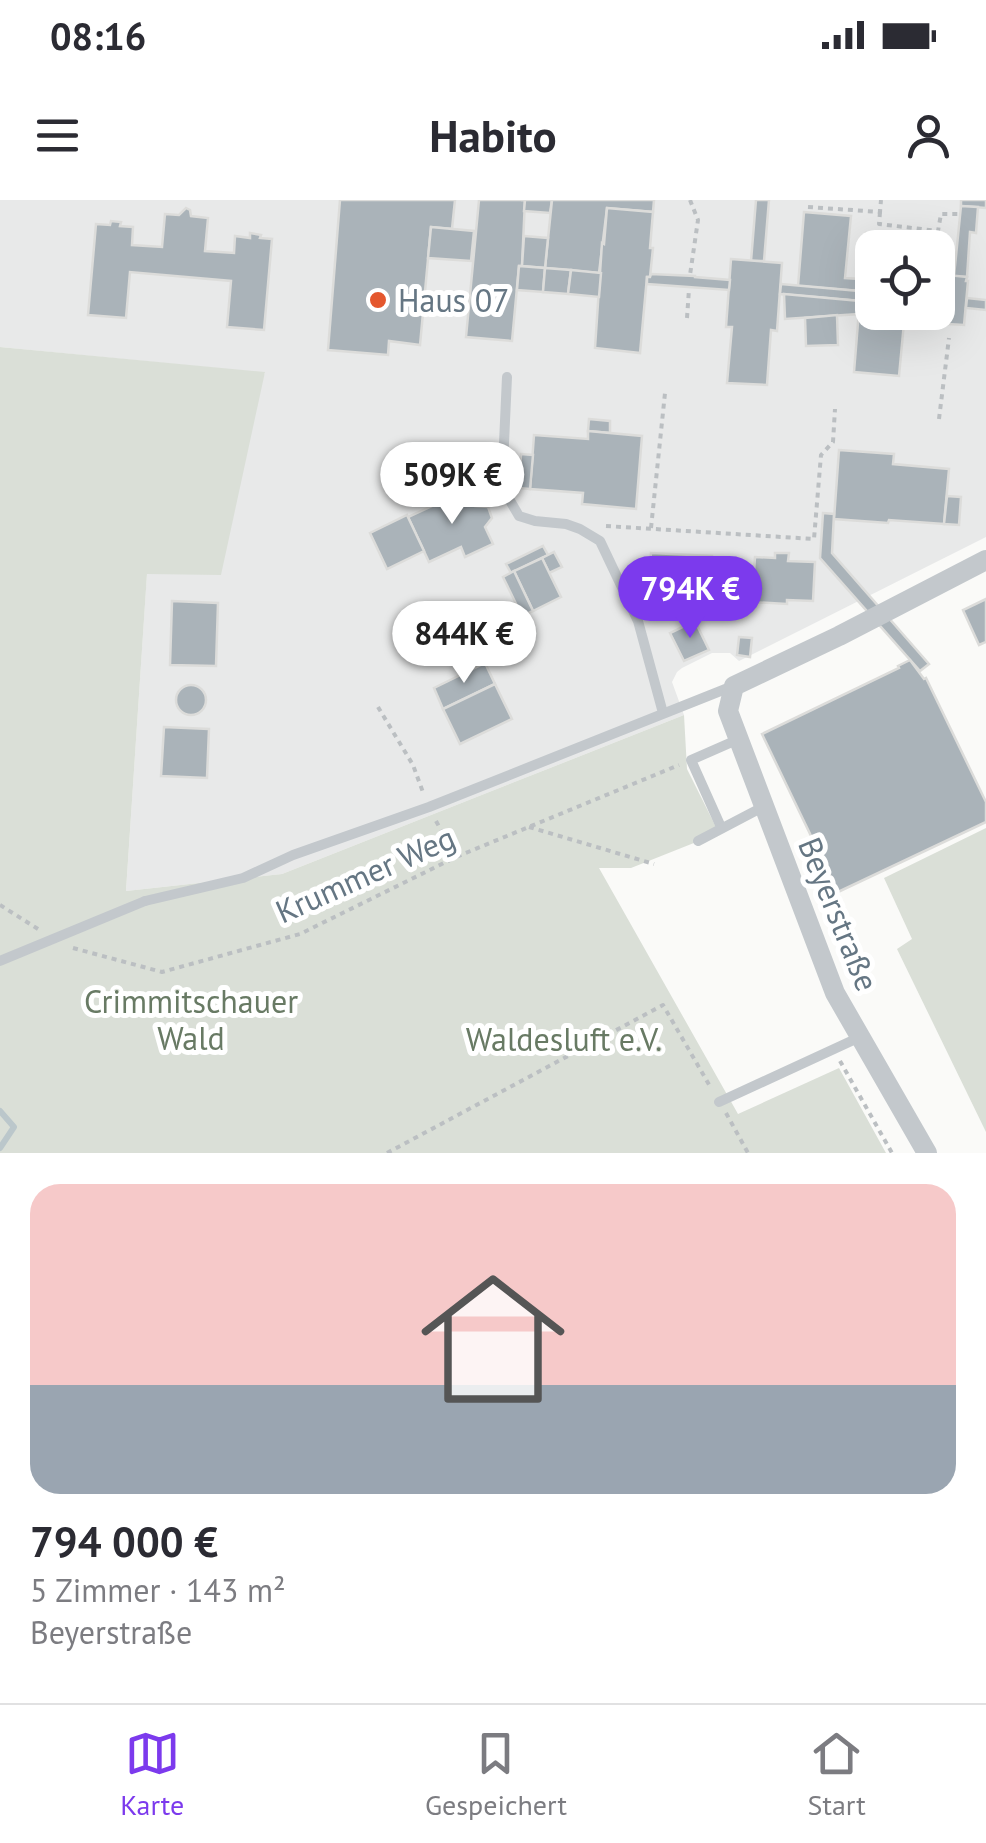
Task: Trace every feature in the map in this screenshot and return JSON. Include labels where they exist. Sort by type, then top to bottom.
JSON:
[{"type":"street","points":[[734,686],[986,560]]},
{"type":"street","name":"Beyerstraße","points":[[734,686],[728,711],[834,994],[927,1153]]},
{"type":"lane","points":[[507,378],[502,487],[507,499],[519,516],[566,524],[596,537],[632,605],[663,713]]},
{"type":"lane","points":[[632,605],[728,609]]},
{"type":"lane","points":[[0,961],[145,901],[243,878],[734,686]]},
{"type":"lane","points":[[721,827],[691,760],[739,740]]},
{"type":"lane","points":[[698,841],[764,806]]},
{"type":"lane","points":[[719,1102],[860,1038]]},
{"type":"path","points":[[690,200],[698,220],[690,275]]},
{"type":"path","points":[[881,200],[879,224],[938,231],[941,214],[960,214]]},
{"type":"path","points":[[808,206],[880,212]]},
{"type":"path","points":[[687,318],[689,288]]},
{"type":"path","points":[[939,419],[949,338]]},
{"type":"path","points":[[652,528],[664,393]]},
{"type":"path","points":[[596,537],[608,525],[814,539],[821,455],[832,442],[836,409]]},
{"type":"path","points":[[378,707],[413,764],[429,808],[456,856]]},
{"type":"path","name":"Krummer Weg","points":[[65,946],[162,972],[300,934],[456,856],[691,760]]},
{"type":"path","points":[[529,826],[654,864]]},
{"type":"path","points":[[0,905],[48,935]]},
{"type":"path","points":[[386,1153],[664,1005],[748,1153]]},
{"type":"path","points":[[833,1050],[892,1153]]},
{"type":"shaded area","points":[[0,200],[986,200],[986,537],[739,661],[730,653],[712,653],[682,668],[672,682],[684,715],[282,874],[126,891],[147,573],[265,373],[0,347]]},
{"type":"green space","name":"Crimmitschauer Wald","points":[[0,347],[265,372],[221,575],[147,574],[126,891],[282,874],[684,715],[687,769],[719,833],[631,868],[599,868],[738,1114],[839,1068],[886,1153],[0,1153]]},
{"type":"green space","points":[[986,828],[986,1132],[897,949],[912,939],[884,878]]},
{"type":"building","name":"Haus 07","points":[[340,200],[455,200],[452,229],[431,227],[420,345],[389,341],[388,355],[328,350]]},
{"type":"building","points":[[479,200],[525,200],[522,266],[512,341],[466,337]]},
{"type":"building","points":[[525,200],[552,200],[550,213],[524,211]]},
{"type":"building","points":[[552,200],[654,200],[653,212],[607,208],[599,273],[545,268]]},
{"type":"building","points":[[756,200],[769,200],[764,261],[751,261]]},
{"type":"building","points":[[961,200],[986,200],[986,208],[961,206]]},
{"type":"building","points":[[961,206],[978,207],[976,233],[970,232],[967,277],[955,276]]},
{"type":"building","points":[[186,208],[191,216],[208,218],[205,251],[234,253],[235,236],[250,238],[250,233],[272,239],[264,330],[227,327],[231,281],[130,272],[126,318],[88,315],[96,224],[121,222],[120,226],[133,227],[132,245],[162,247],[165,214],[179,215]]},
{"type":"building","points":[[607,208],[653,212],[653,248],[640,353],[595,348]]},
{"type":"building","points":[[804,212],[851,216],[845,278],[855,279],[855,291],[798,286]]},
{"type":"building","points":[[431,227],[474,231],[471,261],[428,258]]},
{"type":"building","points":[[524,236],[548,238],[545,268],[522,266]]},
{"type":"building","points":[[731,259],[782,263],[777,331],[771,330],[767,385],[727,383],[732,327],[726,327]]},
{"type":"building","points":[[519,266],[545,268],[543,292],[517,290]]},
{"type":"building","points":[[545,268],[571,270],[568,294],[543,292]]},
{"type":"building","points":[[571,270],[601,273],[599,297],[568,294]]},
{"type":"building","points":[[651,274],[730,280],[729,290],[647,284]]},
{"type":"building","points":[[955,276],[967,277],[968,281],[964,325],[955,324]]},
{"type":"building","points":[[781,284],[855,291],[855,301],[780,294]]},
{"type":"building","points":[[784,294],[855,301],[855,314],[785,319]]},
{"type":"building","points":[[967,298],[986,300],[986,310],[966,308]]},
{"type":"building","points":[[837,315],[838,345],[806,346],[805,318]]},
{"type":"building","points":[[857,330],[903,330],[899,376],[854,372]]},
{"type":"building","points":[[589,419],[610,421],[610,433],[588,431]]},
{"type":"building","points":[[588,431],[642,436],[636,509],[582,504],[583,493],[530,489],[534,435],[588,439]]},
{"type":"building","points":[[839,450],[894,454],[893,464],[949,469],[944,524],[834,519]]},
{"type":"building","points":[[521,454],[533,455],[530,489],[519,488]]},
{"type":"building","points":[[467,490],[475,506],[488,507],[492,518],[485,527],[493,544],[465,557],[461,547],[429,562],[408,517]]},
{"type":"building","points":[[947,496],[961,497],[959,525],[944,524]]},
{"type":"building","points":[[823,513],[834,514],[832,553],[929,664],[920,671],[820,558]]},
{"type":"building","points":[[407,515],[424,551],[387,569],[370,533]]},
{"type":"building","points":[[543,546],[548,555],[511,573],[506,564]]},
{"type":"building","points":[[554,552],[562,567],[549,573],[542,558]]},
{"type":"building","points":[[651,553],[712,556],[709,598],[648,589]]},
{"type":"building","points":[[775,553],[789,553],[788,561],[815,562],[813,601],[752,602],[755,557],[775,558]]},
{"type":"building","points":[[542,558],[561,597],[533,611],[514,571]]},
{"type":"building","points":[[514,571],[533,611],[522,616],[503,577]]},
{"type":"building","points":[[986,599],[986,642],[979,645],[963,610]]},
{"type":"building","points":[[172,601],[218,603],[216,666],[170,665]]},
{"type":"building","points":[[695,621],[709,650],[684,661],[670,633]]},
{"type":"building","points":[[739,637],[752,638],[750,657],[737,655]]},
{"type":"building","points":[[910,660],[926,678],[986,802],[986,822],[838,892],[762,734]]},
{"type":"building","points":[[485,663],[495,684],[443,709],[434,688]]},
{"type":"building","points":[[495,684],[512,719],[460,744],[443,709]]},
{"type":"building","points":[[191,685],[202,689],[206,700],[202,711],[191,715],[180,711],[176,700],[180,689]]},
{"type":"building","points":[[164,727],[209,729],[207,778],[161,776]]},
{"type":"waterway","points":[[0,1111],[14,1127],[0,1148]]},
{"type":"place","name":"Haus 07","points":[[378,300]]},
{"type":"park label","name":"Waldesluft e.V.","points":[[564,1039]]}]
